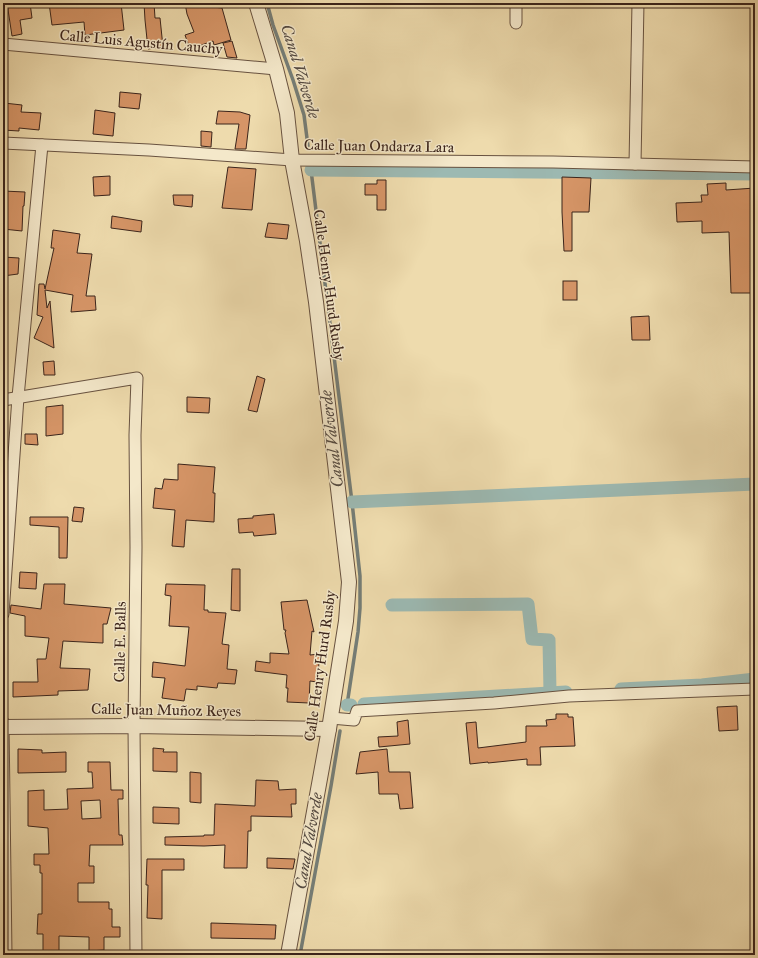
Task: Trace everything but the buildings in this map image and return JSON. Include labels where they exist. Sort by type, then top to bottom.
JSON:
[{"type":"street","name":"Calle Henry Hurd Rusby","points":[[256,3],[276,69],[287,113],[292,160],[307,241],[316,302],[349,582],[346,622],[330,723],[288,955]]},
{"type":"street","points":[[516,3],[516,23]]},
{"type":"street","points":[[635,164],[638,3]]},
{"type":"street","name":"Calle Luis Agustín Cauchy","points":[[3,44],[276,69]]},
{"type":"street","name":"Calle Juan Ondarza Lara","points":[[3,143],[149,150],[292,160],[537,162],[755,167]]},
{"type":"street","points":[[3,614],[18,397],[42,145]]},
{"type":"street","name":"Calle E. Balls","points":[[18,397],[137,378],[135,435],[136,547],[134,726],[136,955]]},
{"type":"street","points":[[3,400],[18,397]]},
{"type":"street","points":[[330,723],[355,716],[569,696],[755,689]]},
{"type":"street","points":[[3,722],[6,955]]},
{"type":"street","name":"Calle Juan Muñoz Reyes","points":[[3,727],[330,723]]},
{"type":"waterway","name":"Canal Valverde","points":[[267,3],[273,25],[304,115],[308,146]]},
{"type":"waterway","name":"Canal Valverde","points":[[311,170],[360,576],[358,632],[347,705]]},
{"type":"waterway","points":[[311,170],[755,174]]},
{"type":"waterway","points":[[352,502],[755,484]]},
{"type":"waterway","points":[[392,605],[528,604],[532,639],[549,640],[550,692]]},
{"type":"waterway","points":[[621,689],[702,685],[755,679]]},
{"type":"waterway","points":[[364,704],[566,692]]},
{"type":"waterway","name":"Canal Valverde","points":[[300,955],[340,731]]}]
